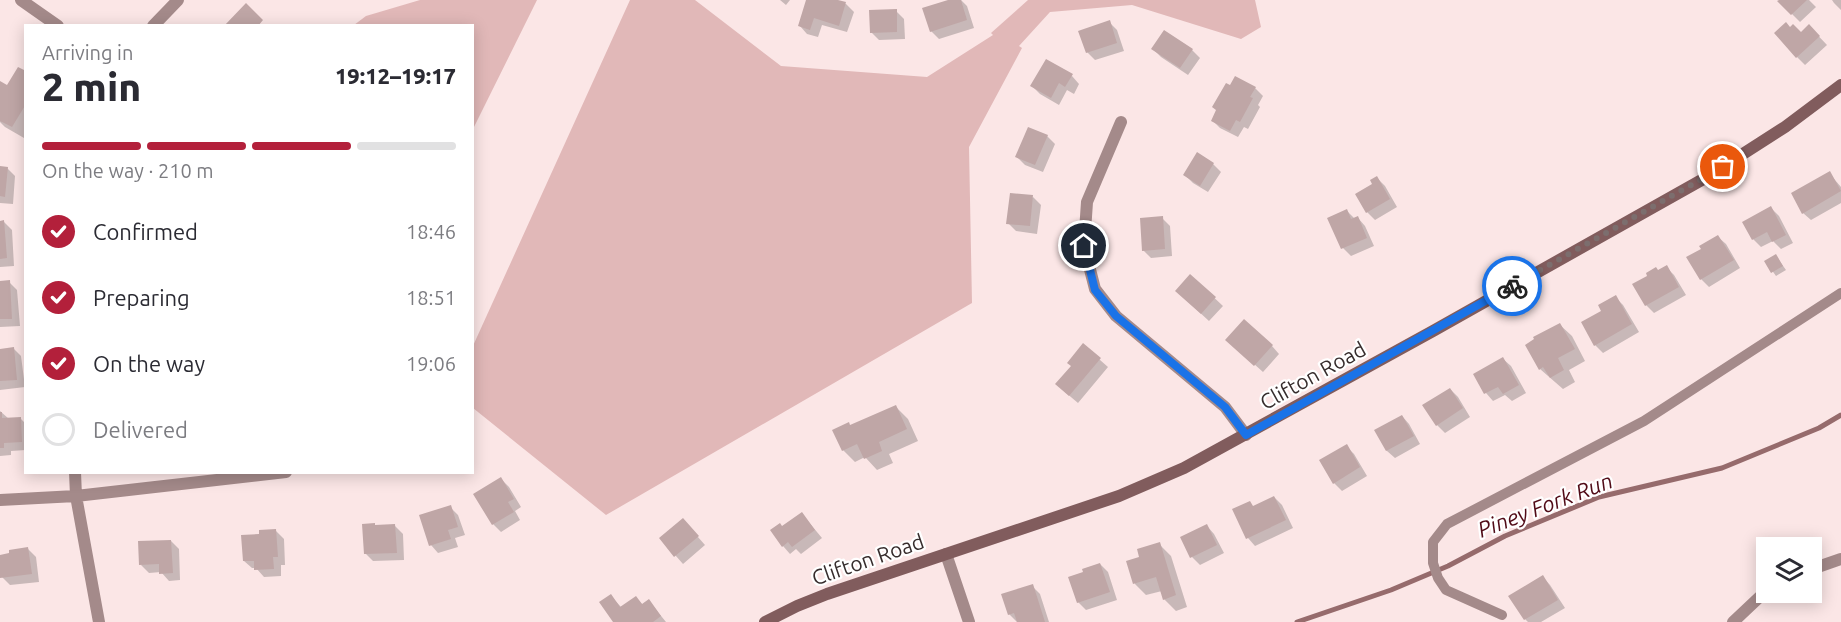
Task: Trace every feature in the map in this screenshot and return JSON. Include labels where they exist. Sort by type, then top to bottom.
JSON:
[{"type":"main road","name":"Clifton Road","points":[[765,622],[818,598],[1152,483],[1246,435],[1707,177],[1785,127],[1841,85]]},
{"type":"street","points":[[21,0],[55,24]]},
{"type":"street","points":[[155,24],[178,0]]},
{"type":"street","points":[[1121,122],[1087,202],[1084,246],[1095,290],[1116,316],[1225,407],[1246,435]]},
{"type":"street","points":[[75,474],[76,496],[99,622]]},
{"type":"street","points":[[0,500],[76,496],[268,474]]},
{"type":"street","points":[[946,554],[969,622]]},
{"type":"street","points":[[1822,566],[1841,559]]},
{"type":"street","points":[[1733,622],[1756,600]]},
{"type":"lane","points":[[1502,615],[1446,590],[1438,578],[1433,563],[1433,542],[1447,524],[1644,421],[1841,293]]},
{"type":"shaded area","points":[[420,0],[537,0],[474,127],[474,24],[355,24],[366,16]]},
{"type":"shaded area","points":[[630,0],[695,0],[781,66],[927,77],[993,35],[991,33],[1028,0],[1255,0],[1261,27],[1241,39],[1132,5],[1050,12],[1019,46],[1022,48],[969,147],[972,303],[606,515],[474,409],[474,344]]},
{"type":"building","points":[[806,0],[846,2],[839,26],[814,18],[810,30],[798,26]]},
{"type":"building","points":[[948,0],[961,0],[967,20],[930,32],[922,8]]},
{"type":"building","points":[[1807,0],[1791,15],[1777,1]]},
{"type":"building","points":[[246,3],[263,20],[260,24],[226,24]]},
{"type":"building","points":[[897,9],[897,32],[870,33],[869,10]]},
{"type":"building","points":[[1110,20],[1117,43],[1086,53],[1078,31]]},
{"type":"building","points":[[1786,22],[1790,27],[1793,24],[1801,32],[1809,24],[1820,36],[1796,58],[1774,33]]},
{"type":"building","points":[[1164,30],[1193,49],[1180,68],[1151,49]]},
{"type":"building","points":[[1046,59],[1073,74],[1065,87],[1059,83],[1051,98],[1030,86]]},
{"type":"building","points":[[18,67],[24,70],[24,107],[12,127],[0,121],[0,81],[7,85]]},
{"type":"building","points":[[1235,76],[1256,87],[1250,97],[1253,98],[1240,122],[1236,120],[1230,131],[1211,121],[1216,110],[1212,107],[1226,83],[1230,85]]},
{"type":"building","points":[[1028,127],[1048,135],[1035,165],[1015,157]]},
{"type":"building","points":[[1197,152],[1214,163],[1200,186],[1183,175]]},
{"type":"building","points":[[0,166],[8,167],[5,197],[0,196]]},
{"type":"building","points":[[1830,171],[1841,191],[1802,214],[1791,193]]},
{"type":"building","points":[[1377,176],[1390,199],[1366,213],[1355,194],[1372,184],[1370,180]]},
{"type":"building","points":[[1010,193],[1033,195],[1030,226],[1006,224]]},
{"type":"building","points":[[1771,206],[1786,235],[1772,242],[1767,232],[1752,240],[1742,222]]},
{"type":"building","points":[[1347,209],[1351,219],[1358,216],[1367,238],[1341,249],[1327,218]]},
{"type":"building","points":[[1163,216],[1165,249],[1142,251],[1140,218]]},
{"type":"building","points":[[4,220],[7,258],[0,259],[0,221]]},
{"type":"building","points":[[1718,235],[1734,260],[1700,280],[1686,257],[1701,249],[1699,246]]},
{"type":"building","points":[[1776,254],[1783,266],[1771,273],[1764,261]]},
{"type":"building","points":[[1667,265],[1679,287],[1645,306],[1632,284],[1647,276],[1646,273],[1656,267],[1658,270]]},
{"type":"building","points":[[1190,274],[1216,297],[1201,314],[1175,291]]},
{"type":"building","points":[[10,280],[12,319],[0,319],[0,281]]},
{"type":"building","points":[[1616,295],[1632,324],[1594,346],[1581,322],[1601,311],[1598,305]]},
{"type":"building","points":[[1244,319],[1273,345],[1254,366],[1225,340]]},
{"type":"building","points":[[1560,323],[1575,349],[1558,358],[1564,370],[1550,378],[1543,367],[1539,370],[1525,345],[1534,339],[1533,337]]},
{"type":"building","points":[[1083,343],[1101,358],[1069,396],[1055,384],[1071,366],[1067,363]]},
{"type":"building","points":[[14,347],[17,380],[0,381],[0,349]]},
{"type":"building","points":[[1503,357],[1519,385],[1503,394],[1498,387],[1484,394],[1473,374]]},
{"type":"building","points":[[1450,388],[1463,408],[1436,426],[1422,405]]},
{"type":"building","points":[[896,405],[907,429],[879,442],[882,451],[864,459],[857,444],[842,451],[832,430],[849,422],[850,425]]},
{"type":"building","points":[[0,412],[2,412],[2,418],[21,417],[22,442],[4,443],[4,448],[0,448]]},
{"type":"building","points":[[1402,415],[1414,436],[1386,451],[1374,430]]},
{"type":"building","points":[[1347,444],[1360,467],[1333,484],[1319,460]]},
{"type":"building","points":[[501,477],[514,499],[508,502],[514,512],[492,525],[473,494]]},
{"type":"building","points":[[1274,496],[1286,520],[1246,539],[1232,509],[1250,501],[1253,506]]},
{"type":"building","points":[[451,505],[458,527],[448,530],[451,539],[429,546],[419,515]]},
{"type":"building","points":[[802,512],[815,530],[792,547],[788,542],[782,547],[770,530],[780,523],[782,526]]},
{"type":"building","points":[[683,518],[699,536],[674,557],[659,538]]},
{"type":"building","points":[[375,523],[375,525],[395,524],[397,553],[364,554],[362,524]]},
{"type":"building","points":[[1207,524],[1217,545],[1190,558],[1180,537]]},
{"type":"building","points":[[276,529],[278,557],[273,557],[274,569],[254,570],[254,561],[243,561],[241,535],[259,534],[259,530]]},
{"type":"building","points":[[171,540],[173,573],[159,574],[159,564],[139,565],[138,541]]},
{"type":"building","points":[[1160,542],[1176,595],[1163,600],[1156,577],[1133,584],[1126,561],[1139,557],[1137,549]]},
{"type":"building","points":[[28,547],[32,574],[0,578],[0,555],[9,553],[9,550]]},
{"type":"building","points":[[1100,563],[1110,592],[1077,603],[1068,577]]},
{"type":"building","points":[[1543,575],[1558,600],[1524,620],[1508,596]]},
{"type":"building","points":[[1033,584],[1045,622],[1017,622],[1014,613],[1008,615],[1001,594]]},
{"type":"building","points":[[611,594],[620,607],[636,596],[642,604],[649,599],[661,616],[653,622],[613,622],[599,602]]},
{"type":"waterway","name":"Piney Fork Run","points":[[1297,622],[1391,590],[1448,566],[1505,536],[1599,497],[1722,468],[1819,428],[1841,415]]},
{"type":"way so far","points":[[1512,286],[1723,167]]},
{"type":"route","points":[[1084,246],[1095,290],[1116,316],[1225,407],[1246,435],[1512,286]]}]
